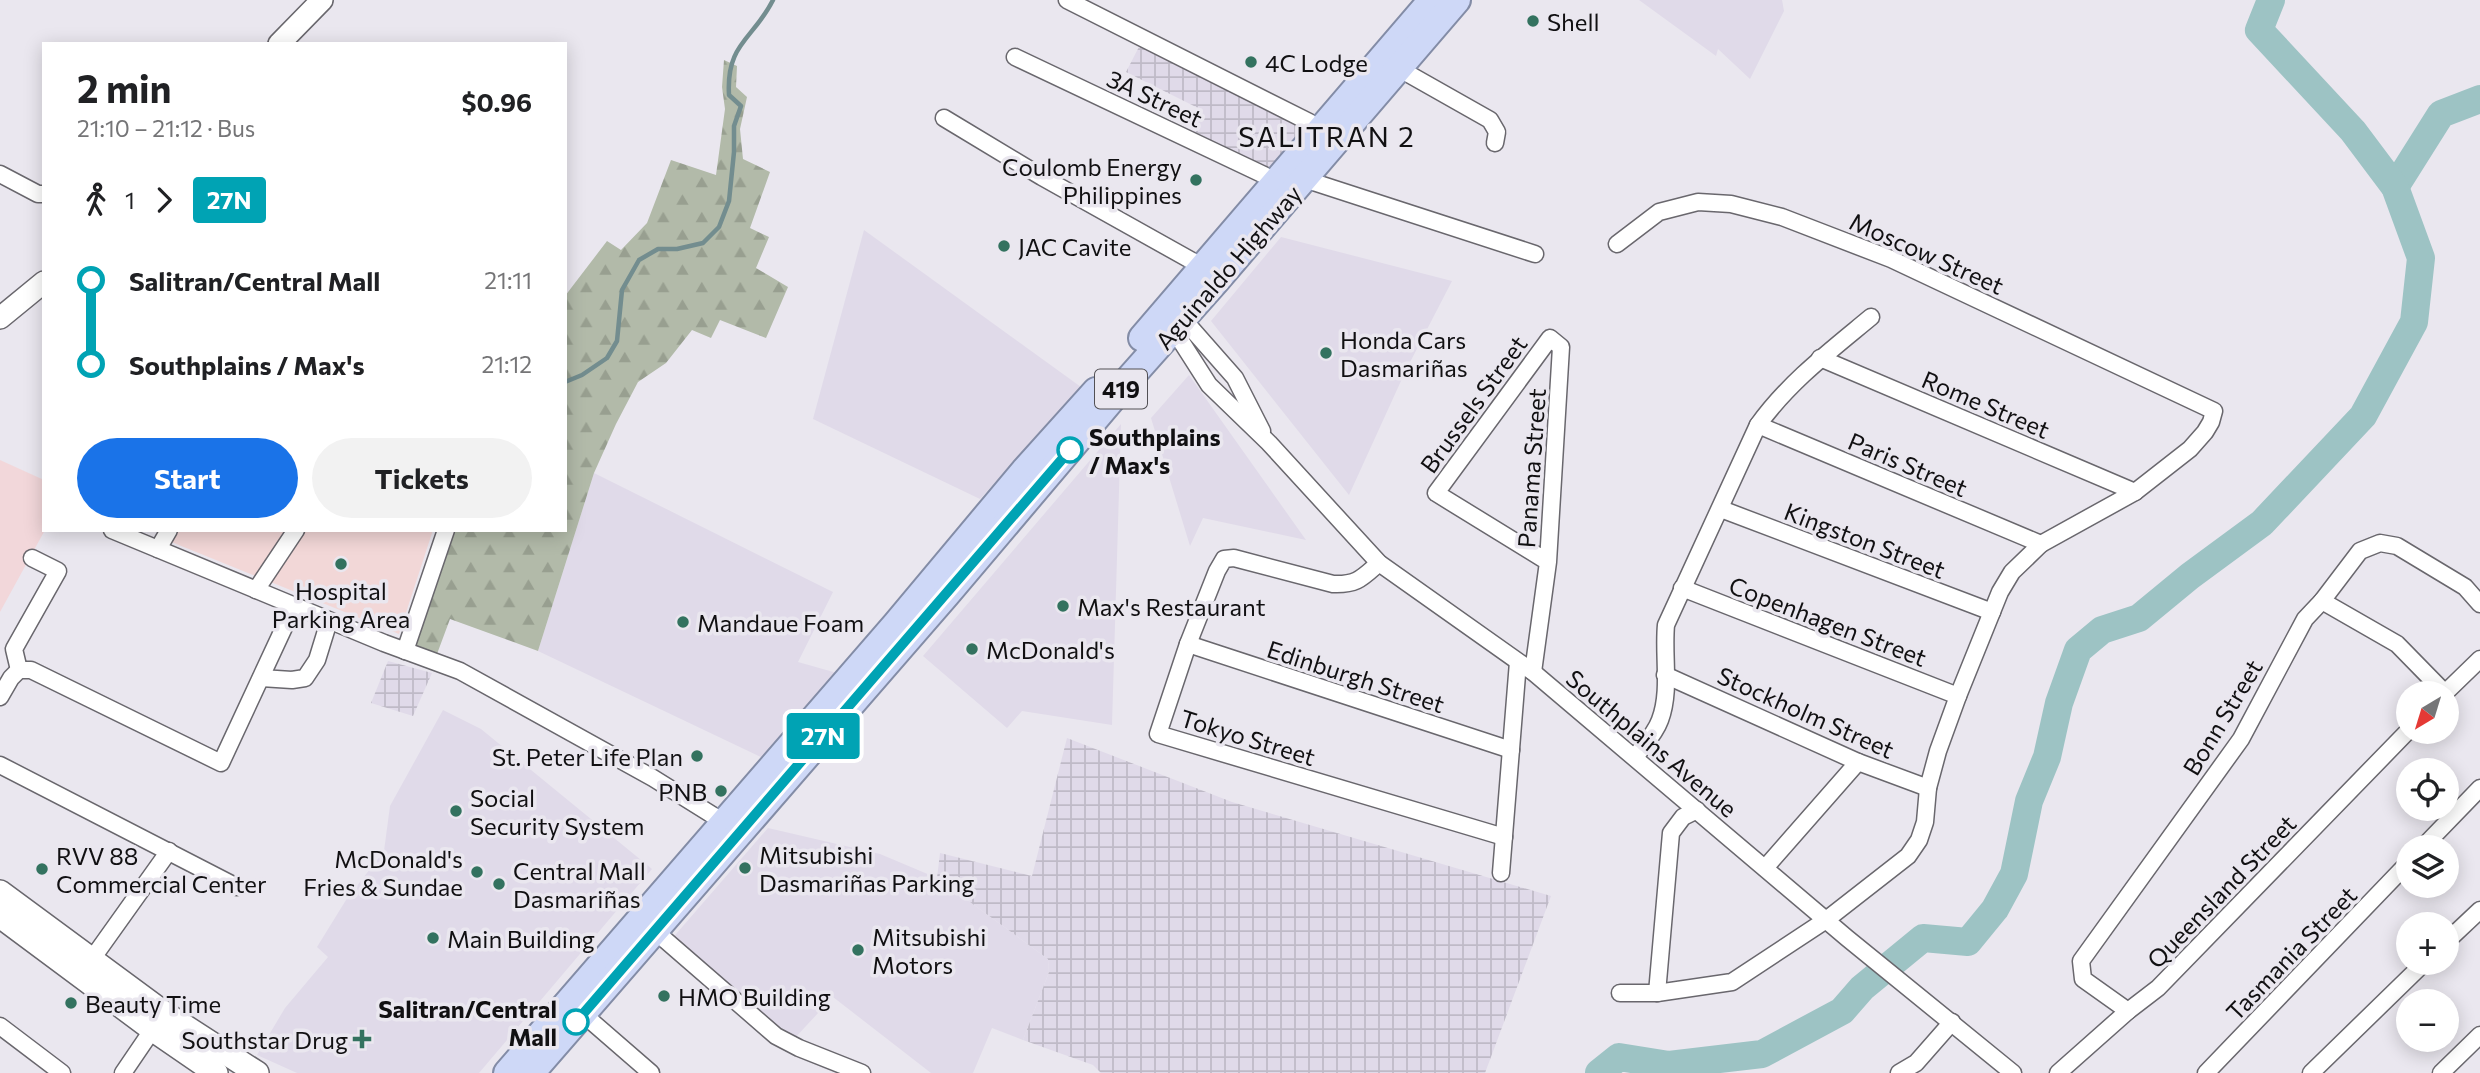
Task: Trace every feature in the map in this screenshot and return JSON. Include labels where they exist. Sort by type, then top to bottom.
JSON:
[{"type":"highway","name":"Aguinaldo Highway","points":[[520,1068],[1173,321],[1275,182],[1432,0]]},
{"type":"highway","name":"Aguinaldo Highway","points":[[1209,275],[1304,179],[1457,0]]},
{"type":"highway","name":"Aguinaldo Highway","points":[[520,1068],[583,1014],[647,924]]},
{"type":"highway","points":[[496,1073],[502,1066],[520,1068]]},
{"type":"main road","points":[[0,891],[87,967],[158,1021],[216,1073]]},
{"type":"main road","points":[[0,916],[87,967]]},
{"type":"main road","points":[[158,1021],[257,1073]]},
{"type":"street","points":[[281,42],[322,0]]},
{"type":"street","points":[[1066,0],[1309,122],[1319,131]]},
{"type":"street","name":"3A Street","points":[[1015,57],[1275,182]]},
{"type":"street","points":[[1398,68],[1490,120],[1497,132],[1495,143]]},
{"type":"street","points":[[944,118],[1042,177],[1194,262],[1209,275]]},
{"type":"street","points":[[1304,179],[1535,254]]},
{"type":"street","points":[[3,181],[42,196]]},
{"type":"street","name":"Moscow Street","points":[[1617,244],[1659,212],[1698,202],[1731,204],[1782,217],[1891,259],[2214,411],[2205,432],[2190,449],[2135,492]]},
{"type":"street","points":[[0,318],[42,284]]},
{"type":"street","points":[[1635,757],[1659,722],[1664,706],[1666,625],[1758,425],[1778,397],[1820,358],[1871,317]]},
{"type":"street","name":"Southplains Avenue","points":[[1173,321],[1209,385],[1269,443],[1379,563],[1533,672],[1847,938],[2013,1073]]},
{"type":"street","name":"Southplains Avenue","points":[[1173,321],[1235,378],[1269,443]]},
{"type":"street","name":"Brussels Street","points":[[1548,562],[1436,493],[1550,338]]},
{"type":"street","name":"Panama Street","points":[[1548,562],[1561,347],[1550,338]]},
{"type":"street","name":"Rome Street","points":[[1820,358],[2135,492]]},
{"type":"street","name":"Paris Street","points":[[1758,425],[2041,544]]},
{"type":"street","points":[[1620,993],[1657,993],[1732,982],[1826,920],[1908,856],[1919,840],[1926,822],[1928,788],[1958,696],[1992,612],[2012,572],[2041,544],[2135,492]]},
{"type":"street","name":"Kingston Street","points":[[1721,509],[1992,612]]},
{"type":"street","points":[[117,532],[329,621],[460,671],[653,778],[731,828]]},
{"type":"street","points":[[158,550],[168,532]]},
{"type":"street","points":[[256,590],[295,532]]},
{"type":"street","points":[[405,651],[445,532]]},
{"type":"street","name":"Bonn Street","points":[[2128,1011],[2083,979],[2081,961],[2241,738],[2305,619],[2360,551],[2380,543],[2397,546],[2465,587],[2480,604]]},
{"type":"street","points":[[19,670],[14,649],[58,571],[32,558]]},
{"type":"street","name":"Tokyo Street","points":[[1379,563],[1356,582],[1345,585],[1234,558],[1224,559],[1188,644],[1158,734],[1504,837]]},
{"type":"street","points":[[1533,672],[1548,562]]},
{"type":"street","name":"Copenhagen Street","points":[[1682,588],[1958,696]]},
{"type":"street","points":[[2322,601],[2397,643],[2433,681]]},
{"type":"street","points":[[0,697],[19,670],[32,670],[221,764],[294,606]]},
{"type":"street","points":[[261,678],[305,678],[317,660],[329,621]]},
{"type":"street","name":"Edinburgh Street","points":[[1188,644],[1511,750]]},
{"type":"street","points":[[2457,681],[2480,659]]},
{"type":"street","points":[[1502,873],[1518,662]]},
{"type":"street","name":"Stockholm Street","points":[[1665,675],[1858,762],[1928,788]]},
{"type":"street","name":"Queensland Street","points":[[2058,1073],[2158,988],[2396,743]]},
{"type":"street","points":[[1765,868],[1858,762]]},
{"type":"street","points":[[0,765],[237,887]]},
{"type":"street","points":[[2435,835],[2480,788]]},
{"type":"street","points":[[1657,993],[1671,833],[1683,817],[1697,810]]},
{"type":"street","points":[[87,967],[169,851]]},
{"type":"street","name":"Tasmania Street","points":[[2211,1069],[2396,876]]},
{"type":"street","points":[[2459,929],[2480,909]]},
{"type":"street","points":[[647,924],[776,1036],[862,1073]]},
{"type":"street","points":[[2311,1073],[2413,975]]},
{"type":"street","points":[[583,1014],[651,1073]]},
{"type":"street","points":[[123,1073],[158,1021]]},
{"type":"street","points":[[1899,1073],[1916,1063],[1952,1022]]},
{"type":"street","points":[[0,1026],[59,1072]]},
{"type":"street","points":[[2441,1073],[2480,1035]]},
{"type":"street","points":[[2211,1069],[2231,1073]]},
{"type":"shaded area","points":[[1639,0],[1782,0],[1784,11],[1750,79],[1718,49],[1716,56]]},
{"type":"shaded area","points":[[1142,41],[1306,124],[1267,172],[1190,135],[1202,110],[1126,72]]},
{"type":"shaded area","points":[[864,230],[1081,387],[980,499],[813,419]]},
{"type":"shaded area","name":"Honda Cars Dasmariñas","points":[[1281,237],[1452,281],[1406,370],[1349,495],[1211,321]]},
{"type":"shaded area","points":[[1189,375],[1306,540],[1203,518],[1190,546],[1151,418]]},
{"type":"shaded area","name":"Max's Restaurant","points":[[1121,424],[1112,725],[1022,711],[1007,728],[923,656]]},
{"type":"shaded area","points":[[0,460],[42,479],[44,532],[0,612]]},
{"type":"shaded area","name":"Mandaue Foam","points":[[594,473],[833,592],[798,662],[837,673],[765,759],[538,651]]},
{"type":"shaded area","points":[[175,532],[432,532],[399,634],[169,541]]},
{"type":"shaded area","points":[[388,661],[432,673],[413,716],[371,703]]},
{"type":"shaded area","name":"Central Mall Dasmariñas","points":[[443,710],[481,729],[652,869],[479,1073],[297,1073],[257,1055],[285,1008],[328,957],[317,947],[346,900],[384,851],[390,806]]},
{"type":"shaded area","name":"Mitsubishi Motors","points":[[1067,738],[1232,802],[1551,896],[1485,1073],[1101,1073],[1093,1065],[1023,1040],[1049,972],[1048,959],[937,878],[940,853],[1032,876]]},
{"type":"shaded area","name":"Mitsubishi Motors","points":[[768,828],[880,854],[937,878],[1048,959],[1049,972],[1023,1040],[992,1028],[973,1073],[931,1073],[833,997],[793,1040],[670,941]]},
{"type":"green space","points":[[724,60],[737,66],[736,87],[747,97],[740,129],[743,159],[770,172],[750,228],[769,237],[756,268],[788,287],[766,338],[720,320],[711,338],[692,330],[666,363],[638,382],[594,473],[538,651],[450,619],[437,654],[413,645],[453,532],[567,532],[567,293],[607,241],[621,250],[647,223],[671,160],[716,175],[725,109],[722,87]]},
{"type":"waterway","points":[[567,381],[582,375],[607,358],[617,341],[622,290],[639,260],[658,249],[677,249],[703,243],[719,227],[729,201],[734,126],[741,106],[729,95],[732,64],[742,43],[773,0]]},
{"type":"waterway","points":[[1599,1073],[1619,1057],[1669,1065],[1762,1054],[1842,1011],[1862,988],[1923,938],[1968,942],[1995,909],[2014,874],[2029,801],[2047,757],[2059,703],[2078,650],[2102,630],[2139,618],[2262,523],[2363,416],[2414,322],[2421,258],[2395,187],[2353,131],[2259,30],[2271,0]]},
{"type":"waterway","points":[[2395,187],[2441,114],[2480,99]]},
{"type":"bus line","name":"27N","points":[[576,1022],[1070,450]]},
{"type":"place","name":"Shell","points":[[1533,21]]},
{"type":"place","name":"4C Lodge","points":[[1251,62]]},
{"type":"place","name":"Coulomb Energy Philippines","points":[[1196,180]]},
{"type":"place","name":"JAC Cavite","points":[[1004,246]]},
{"type":"place","name":"Honda Cars Dasmariñas","points":[[1326,353]]},
{"type":"place","name":"Southplains / Max's","points":[[1070,450]]},
{"type":"place","name":"Hospital Parking Area","points":[[341,564]]},
{"type":"place","name":"Max's Restaurant","points":[[1063,606]]},
{"type":"place","name":"Mandaue Foam","points":[[683,622]]},
{"type":"place","name":"McDonald's","points":[[972,649]]},
{"type":"place","name":"St. Peter Life Plan","points":[[697,756]]},
{"type":"place","name":"PNB","points":[[721,791]]},
{"type":"place","name":"Social Security System","points":[[456,811]]},
{"type":"place","name":"Mitsubishi Dasmariñas Parking","points":[[745,868]]},
{"type":"place","name":"RVV 88 Commercial Center","points":[[42,869]]},
{"type":"place","name":"McDonald's Fries & Sundae","points":[[477,872]]},
{"type":"place","name":"Central Mall Dasmariñas","points":[[499,884]]},
{"type":"place","name":"Main Building","points":[[433,938]]},
{"type":"place","name":"Mitsubishi Motors","points":[[858,950]]},
{"type":"place","name":"HMO Building","points":[[664,996]]},
{"type":"place","name":"Beauty Time","points":[[71,1003]]},
{"type":"place","name":"Salitran/Central Mall","points":[[576,1022]]},
{"type":"place","name":"Southstar Drug","points":[[362,1039]]},
{"type":"district","name":"SALITRAN 2","points":[[1327,136]]}]
